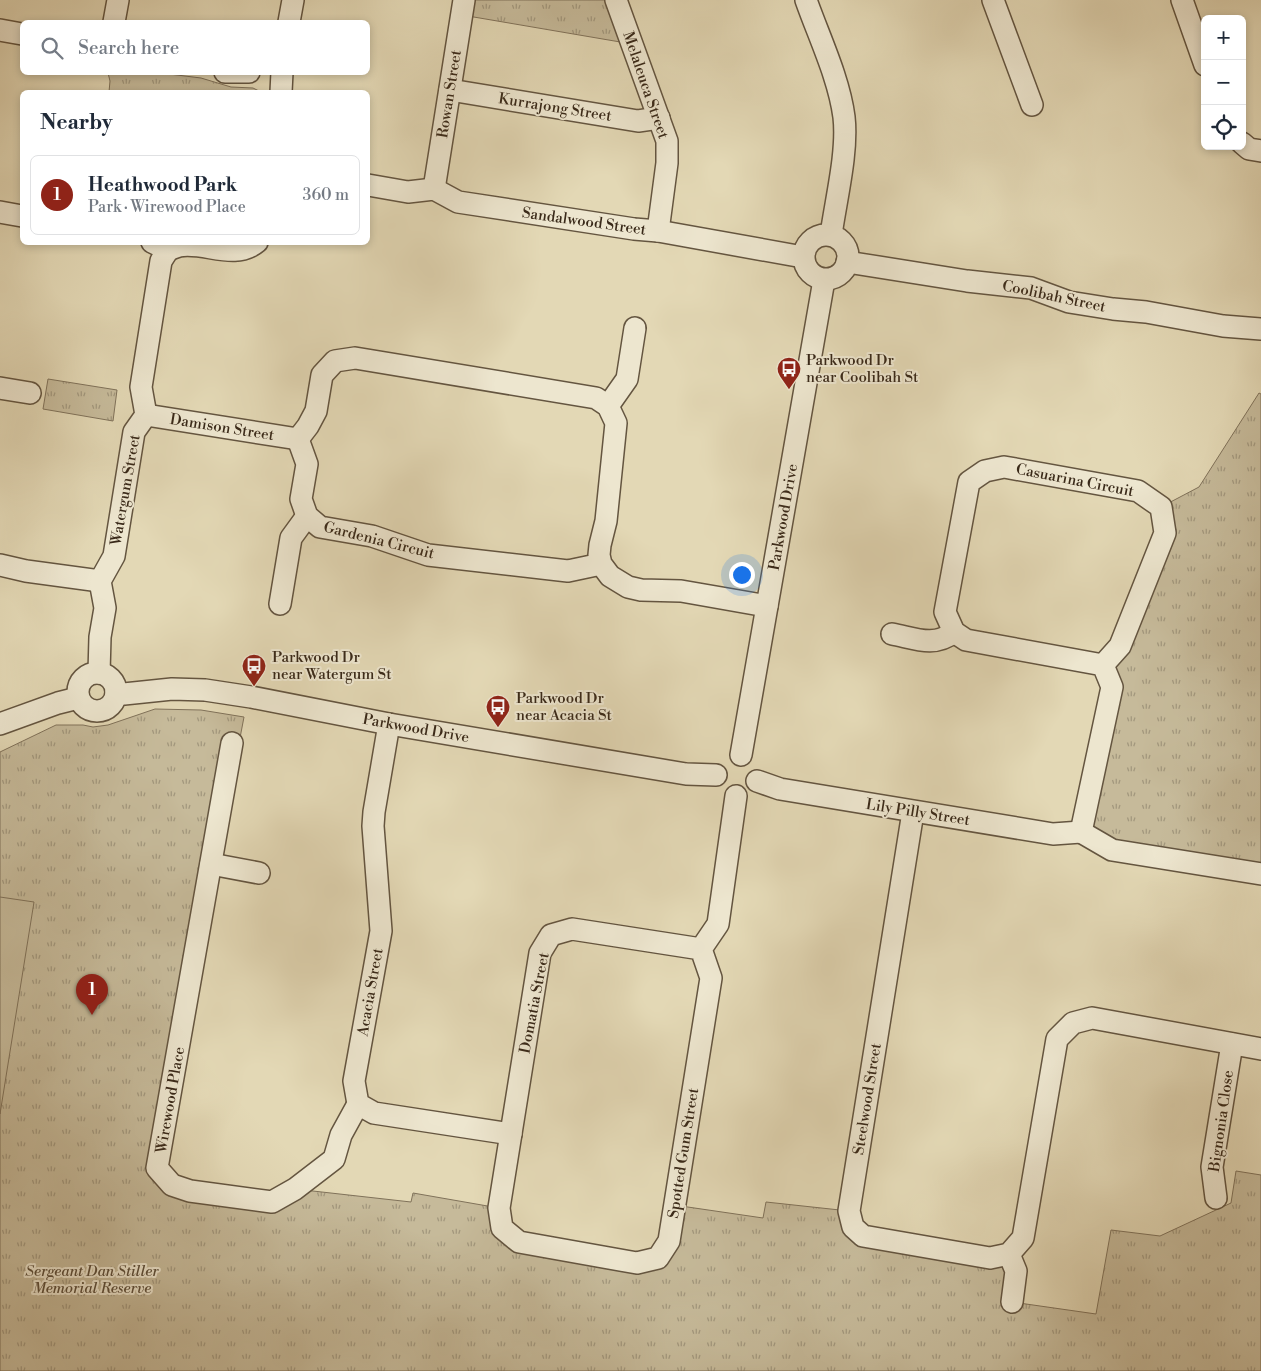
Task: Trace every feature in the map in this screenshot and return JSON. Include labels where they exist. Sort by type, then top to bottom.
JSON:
[{"type":"street","points":[[114,20],[118,0]]},
{"type":"street","points":[[289,20],[293,0]]},
{"type":"street","name":"Rowan Street","points":[[434,189],[464,0]]},
{"type":"street","name":"Melaleuca Street","points":[[616,0],[667,141],[667,163],[658,231]]},
{"type":"street","points":[[806,0],[837,85],[844,117],[844,149],[830,235]]},
{"type":"street","points":[[993,0],[1032,105]]},
{"type":"street","points":[[1182,0],[1203,60]]},
{"type":"street","points":[[0,30],[20,34]]},
{"type":"street","points":[[281,90],[282,75]]},
{"type":"street","name":"Kurrajong Street","points":[[450,90],[638,121],[659,118]]},
{"type":"street","points":[[1246,146],[1249,149],[1261,151]]},
{"type":"street","points":[[370,185],[408,192],[434,189]]},
{"type":"street","name":"Sandalwood Street","points":[[434,189],[458,202],[634,230],[658,231],[803,257]]},
{"type":"street","points":[[0,212],[20,216]]},
{"type":"street","points":[[830,235],[840,239],[848,252],[847,262],[841,274],[824,280],[810,274],[803,257],[811,241],[819,236],[830,235]]},
{"type":"street","points":[[160,246],[236,251],[249,249],[254,245]]},
{"type":"street","name":"Watergum Street","points":[[100,581],[114,556],[134,432],[146,415],[141,387],[161,261],[160,246]]},
{"type":"street","name":"Coolibah Street","points":[[847,262],[967,281],[1031,288],[1069,302],[1146,312],[1223,326],[1261,329]]},
{"type":"street","name":"Parkwood Drive","points":[[741,755],[824,280]]},
{"type":"street","points":[[608,406],[627,379],[635,328]]},
{"type":"street","points":[[298,439],[316,411],[322,375],[335,361],[355,358],[596,398],[608,406],[616,424],[606,521],[600,546],[601,564],[610,576],[628,587],[641,590],[681,591],[767,606]]},
{"type":"street","points":[[0,388],[30,393]]},
{"type":"street","name":"Damison Street","points":[[146,415],[298,439]]},
{"type":"street","name":"Gardenia Circuit","points":[[298,439],[307,464],[301,499],[306,516],[320,527],[372,536],[428,555],[568,571],[601,564]]},
{"type":"street","name":"Casuarina Circuit","points":[[954,632],[944,612],[969,482],[985,471],[1004,467],[1138,491],[1161,507],[1165,533],[1120,646],[1103,665]]},
{"type":"street","points":[[280,604],[291,538],[306,516]]},
{"type":"street","points":[[0,565],[26,571],[100,581],[106,608],[100,637],[100,673]]},
{"type":"street","points":[[892,634],[934,642],[946,639],[954,632],[966,640],[1103,665],[1112,687],[1082,832],[1112,850],[1261,874]]},
{"type":"street","points":[[100,673],[111,679],[116,692],[115,699],[106,710],[99,712],[90,711],[82,706],[77,691],[82,680],[87,675],[100,673]]},
{"type":"street","name":"Parkwood Drive","points":[[116,692],[124,694],[172,689],[205,690],[260,698],[389,724],[686,774],[716,775]]},
{"type":"street","points":[[0,724],[58,703],[78,698]]},
{"type":"street","name":"Acacia Street","points":[[358,1104],[354,1081],[381,930],[373,826],[389,724]]},
{"type":"street","name":"Wirewood Place","points":[[232,743],[157,1168],[172,1185],[190,1191],[272,1202],[295,1190],[334,1159],[341,1135],[358,1104]]},
{"type":"street","points":[[741,755],[751,760],[758,774],[757,781],[750,791],[736,796],[728,794],[722,789],[716,775],[721,762],[727,757],[741,755]]},
{"type":"street","name":"Lily Pilly Street","points":[[757,781],[780,789],[1053,834],[1082,832]]},
{"type":"street","points":[[701,949],[718,924],[736,796]]},
{"type":"street","name":"Steelwood Street","points":[[914,812],[849,1211],[853,1227],[863,1236],[990,1258],[1009,1254]]},
{"type":"street","points":[[211,864],[259,873]]},
{"type":"street","name":"Domatia Street","points":[[511,1134],[540,953],[552,935],[572,929],[701,949]]},
{"type":"street","name":"Spotted Gum Street","points":[[511,1134],[499,1208],[502,1228],[519,1242],[636,1263],[658,1258],[669,1241],[711,978],[701,949]]},
{"type":"street","points":[[1012,1302],[1016,1270],[1009,1254],[1023,1238],[1057,1039],[1073,1023],[1092,1018],[1261,1049]]},
{"type":"street","name":"Bignonia Close","points":[[1216,1198],[1212,1167],[1232,1044]]},
{"type":"street","points":[[358,1104],[374,1113],[511,1134]]},
{"type":"green space","points":[[464,0],[616,0],[632,44],[462,15]]},
{"type":"green space","points":[[108,75],[177,75],[201,78],[231,87],[253,88],[257,90],[109,90]]},
{"type":"green space","points":[[48,379],[117,390],[113,421],[43,409]]},
{"type":"green space","points":[[1259,393],[1261,394],[1261,874],[1081,832],[1112,687],[1103,665],[1165,533],[1161,507],[1199,487]]},
{"type":"green space","name":"Sergeant Dan Stiller Memorial Reserve","points":[[155,709],[201,710],[244,717],[161,1152],[172,1185],[272,1202],[295,1189],[411,1202],[413,1193],[499,1208],[502,1228],[658,1258],[674,1205],[763,1218],[766,1202],[849,1211],[853,1227],[1009,1254],[1012,1302],[1096,1314],[1111,1230],[1160,1236],[1231,1203],[1236,1171],[1261,1175],[1261,1371],[0,1371],[0,752],[56,725],[93,727],[108,725]]},
{"type":"green space","points":[[0,897],[34,902],[0,1114]]},
{"type":"place","name":"Parkwood Dr near Coolibah St","points":[[789,390]]},
{"type":"place","name":"Parkwood Dr near Watergum St","points":[[254,687]]},
{"type":"place","name":"Parkwood Dr near Acacia St","points":[[498,728]]},
{"type":"place","name":"Heathwood Park","points":[[92,1015]]}]
